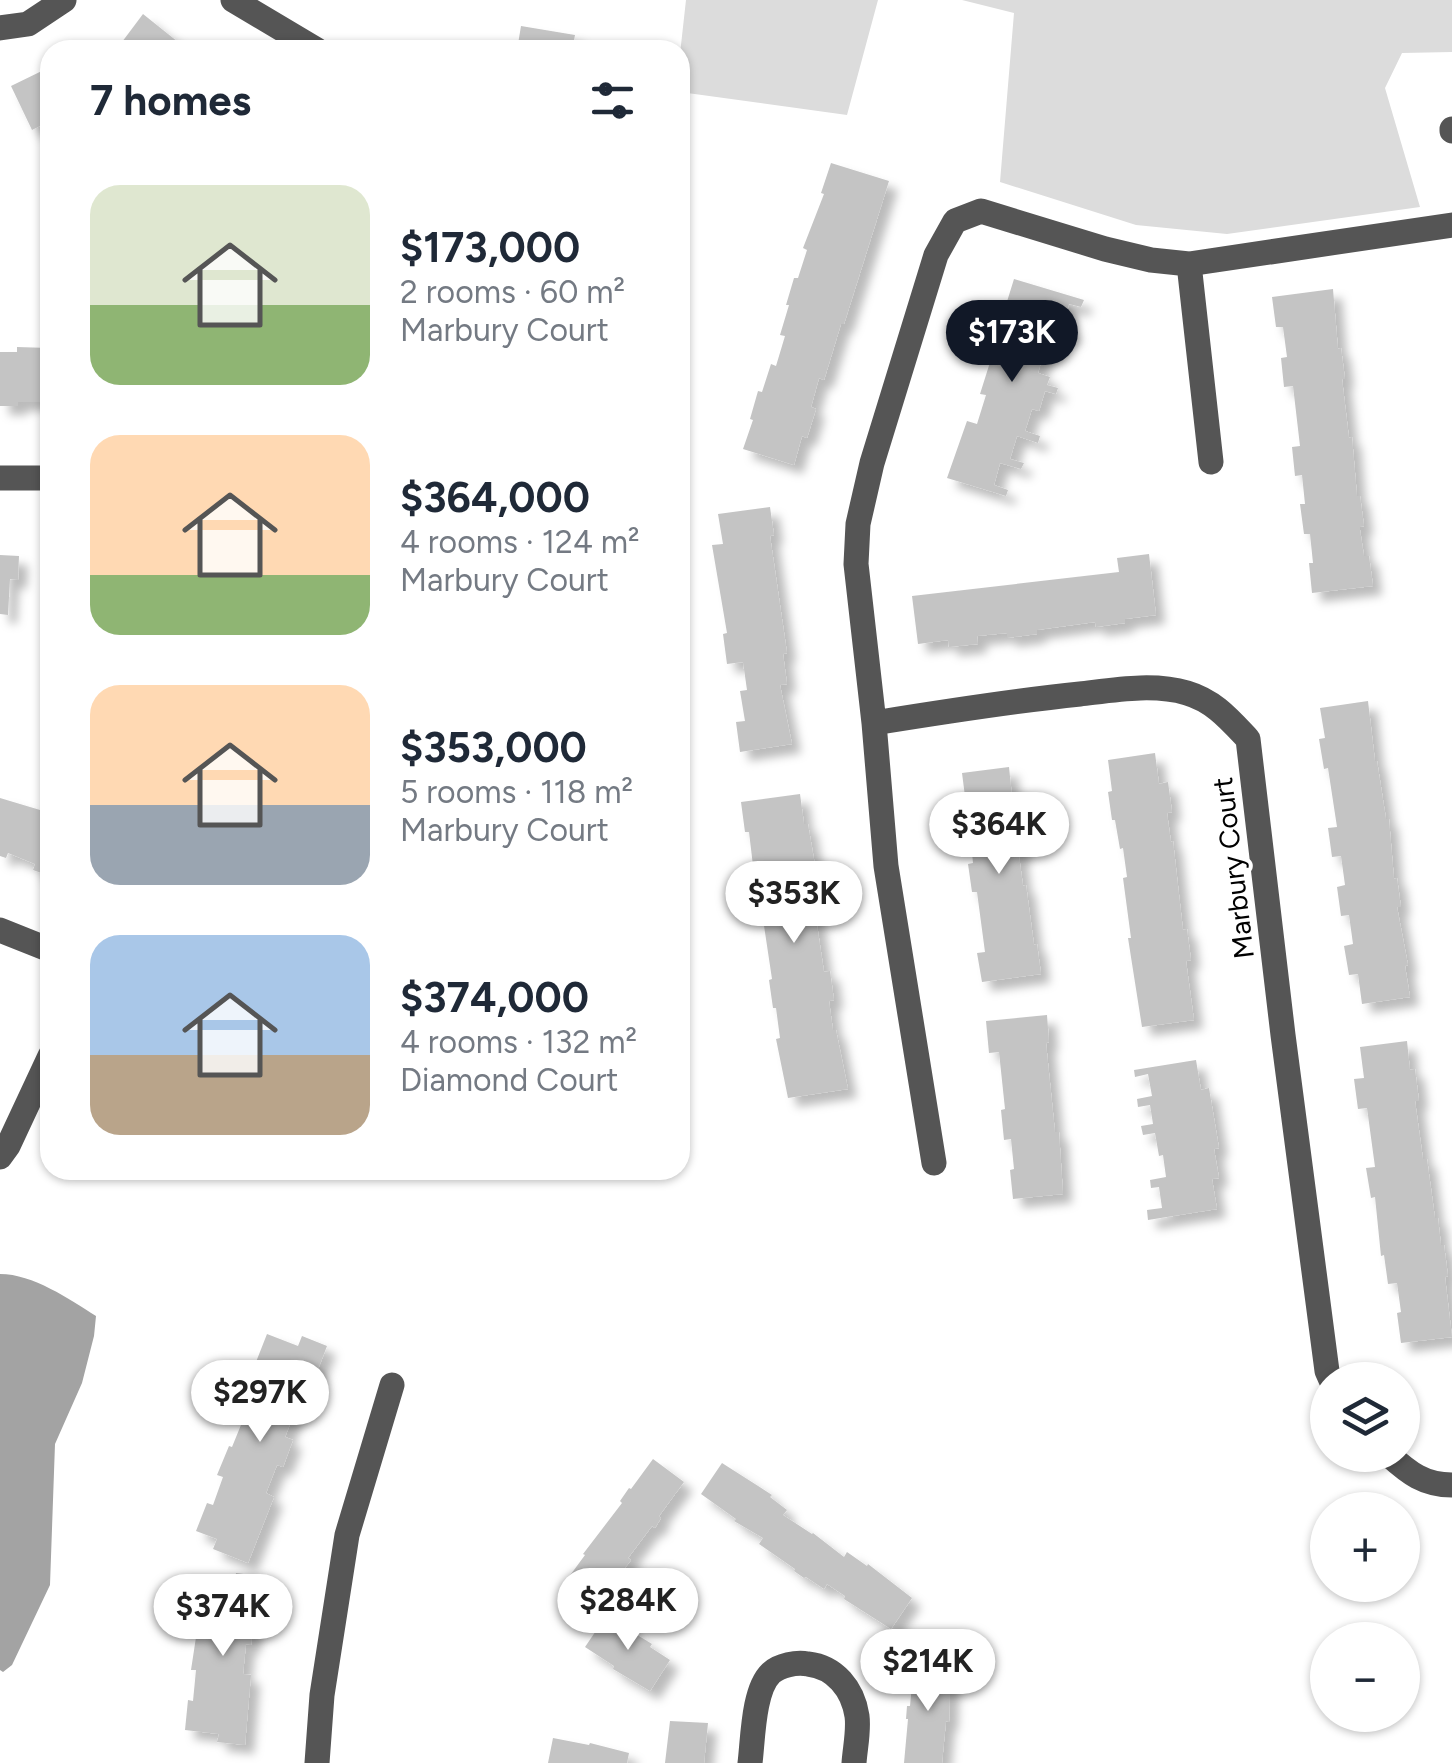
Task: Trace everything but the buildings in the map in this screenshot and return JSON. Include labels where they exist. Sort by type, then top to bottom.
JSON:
[{"type":"street","points":[[0,28],[28,24],[64,0]]},
{"type":"street","points":[[233,0],[300,40]]},
{"type":"street","points":[[934,1163],[886,866],[856,564],[858,524],[872,463],[936,254],[955,220],[981,211],[1106,249],[1189,264],[1452,225]]},
{"type":"street","points":[[1189,264],[1211,462]]},
{"type":"street","points":[[0,478],[40,478]]},
{"type":"street","name":"Marbury Court","points":[[874,723],[1033,698],[1130,688],[1187,693],[1218,707],[1248,739],[1326,1362]]},
{"type":"street","points":[[0,930],[40,946]]},
{"type":"street","points":[[0,1157],[40,1077]]},
{"type":"street","points":[[317,1763],[322,1694],[347,1536],[392,1385]]},
{"type":"street","points":[[1408,1472],[1420,1480],[1452,1485]]},
{"type":"street","points":[[750,1763],[758,1696],[770,1674],[787,1664],[808,1664],[832,1671],[846,1686],[857,1715],[854,1763]]},
{"type":"shaded area","points":[[686,0],[878,0],[847,115],[690,93],[690,40],[682,40]]},
{"type":"shaded area","points":[[962,0],[1452,0],[1452,52],[1402,53],[1385,88],[1420,207],[1227,234],[1136,225],[1000,182],[1014,13]]},
{"type":"shaded area","points":[[0,1274],[38,1283],[96,1316],[82,1383],[55,1444],[50,1585],[12,1665],[3,1672],[0,1670]]}]
